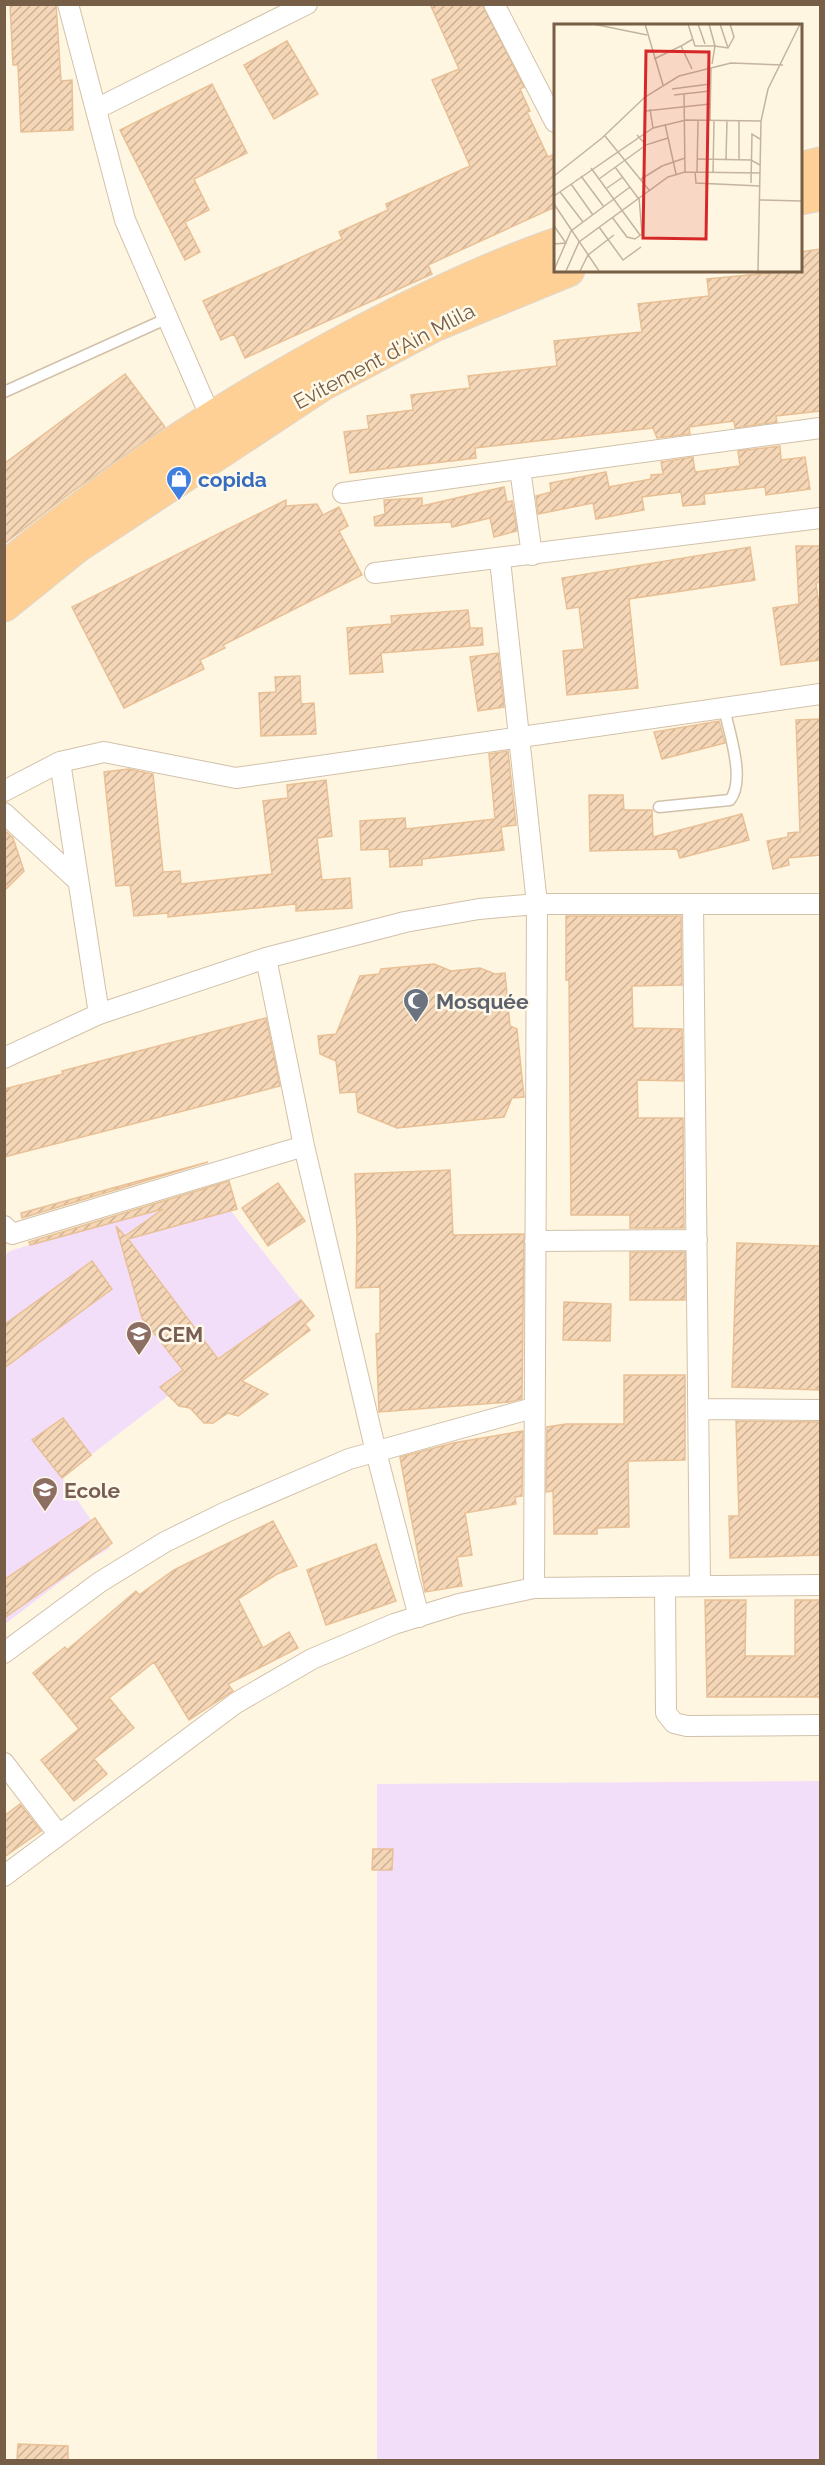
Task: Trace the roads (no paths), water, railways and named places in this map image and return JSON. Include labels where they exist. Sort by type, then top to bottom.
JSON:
[{"type":"highway","points":[[801,170],[820,164]]},
{"type":"highway","points":[[801,198],[820,194]]},
{"type":"highway","name":"Evitement d'Ain Mlila","points":[[4,569],[146,460],[211,417],[341,343],[438,293],[554,245]]},
{"type":"highway","name":"Evitement d'Ain Mlila","points":[[4,605],[77,546],[324,383],[434,325],[563,272]]},
{"type":"street","points":[[68,4],[125,220],[226,448]]},
{"type":"street","points":[[96,109],[307,4]]},
{"type":"street","points":[[494,4],[554,120]]},
{"type":"street","points":[[343,493],[820,428]]},
{"type":"street","points":[[520,469],[532,555]]},
{"type":"street","points":[[375,573],[500,560],[820,518]]},
{"type":"street","points":[[500,560],[517,737],[537,904],[534,1588]]},
{"type":"street","points":[[4,790],[60,762],[104,752],[236,778],[820,694]]},
{"type":"street","points":[[60,762],[99,1014]]},
{"type":"street","points":[[4,813],[78,881]]},
{"type":"street","points":[[4,1058],[99,1014],[266,958],[405,922],[479,909],[537,904],[820,904]]},
{"type":"street","points":[[693,904],[700,1586]]},
{"type":"street","points":[[266,958],[304,1146],[376,1452],[419,1617]]},
{"type":"street","points":[[7,1233],[304,1146]]},
{"type":"street","points":[[535,1241],[697,1240]]},
{"type":"street","points":[[4,1653],[100,1582],[165,1542],[226,1512],[349,1459],[533,1407]]},
{"type":"street","points":[[699,1409],[820,1410]]},
{"type":"street","points":[[4,1876],[236,1703],[312,1659],[394,1624],[459,1604],[534,1588],[820,1585]]},
{"type":"street","points":[[665,1587],[666,1713],[674,1723],[687,1726],[820,1725]]},
{"type":"street","points":[[4,1763],[59,1835]]},
{"type":"lane","points":[[4,392],[168,318]]},
{"type":"lane","points":[[659,807],[730,800],[737,791],[738,776],[724,708]]},
{"type":"place","name":"copida","points":[[179,502]]},
{"type":"place","name":"Mosquée","points":[[416,1024]]},
{"type":"place","name":"CEM","points":[[139,1357]]},
{"type":"place","name":"Ecole","points":[[45,1513]]}]
